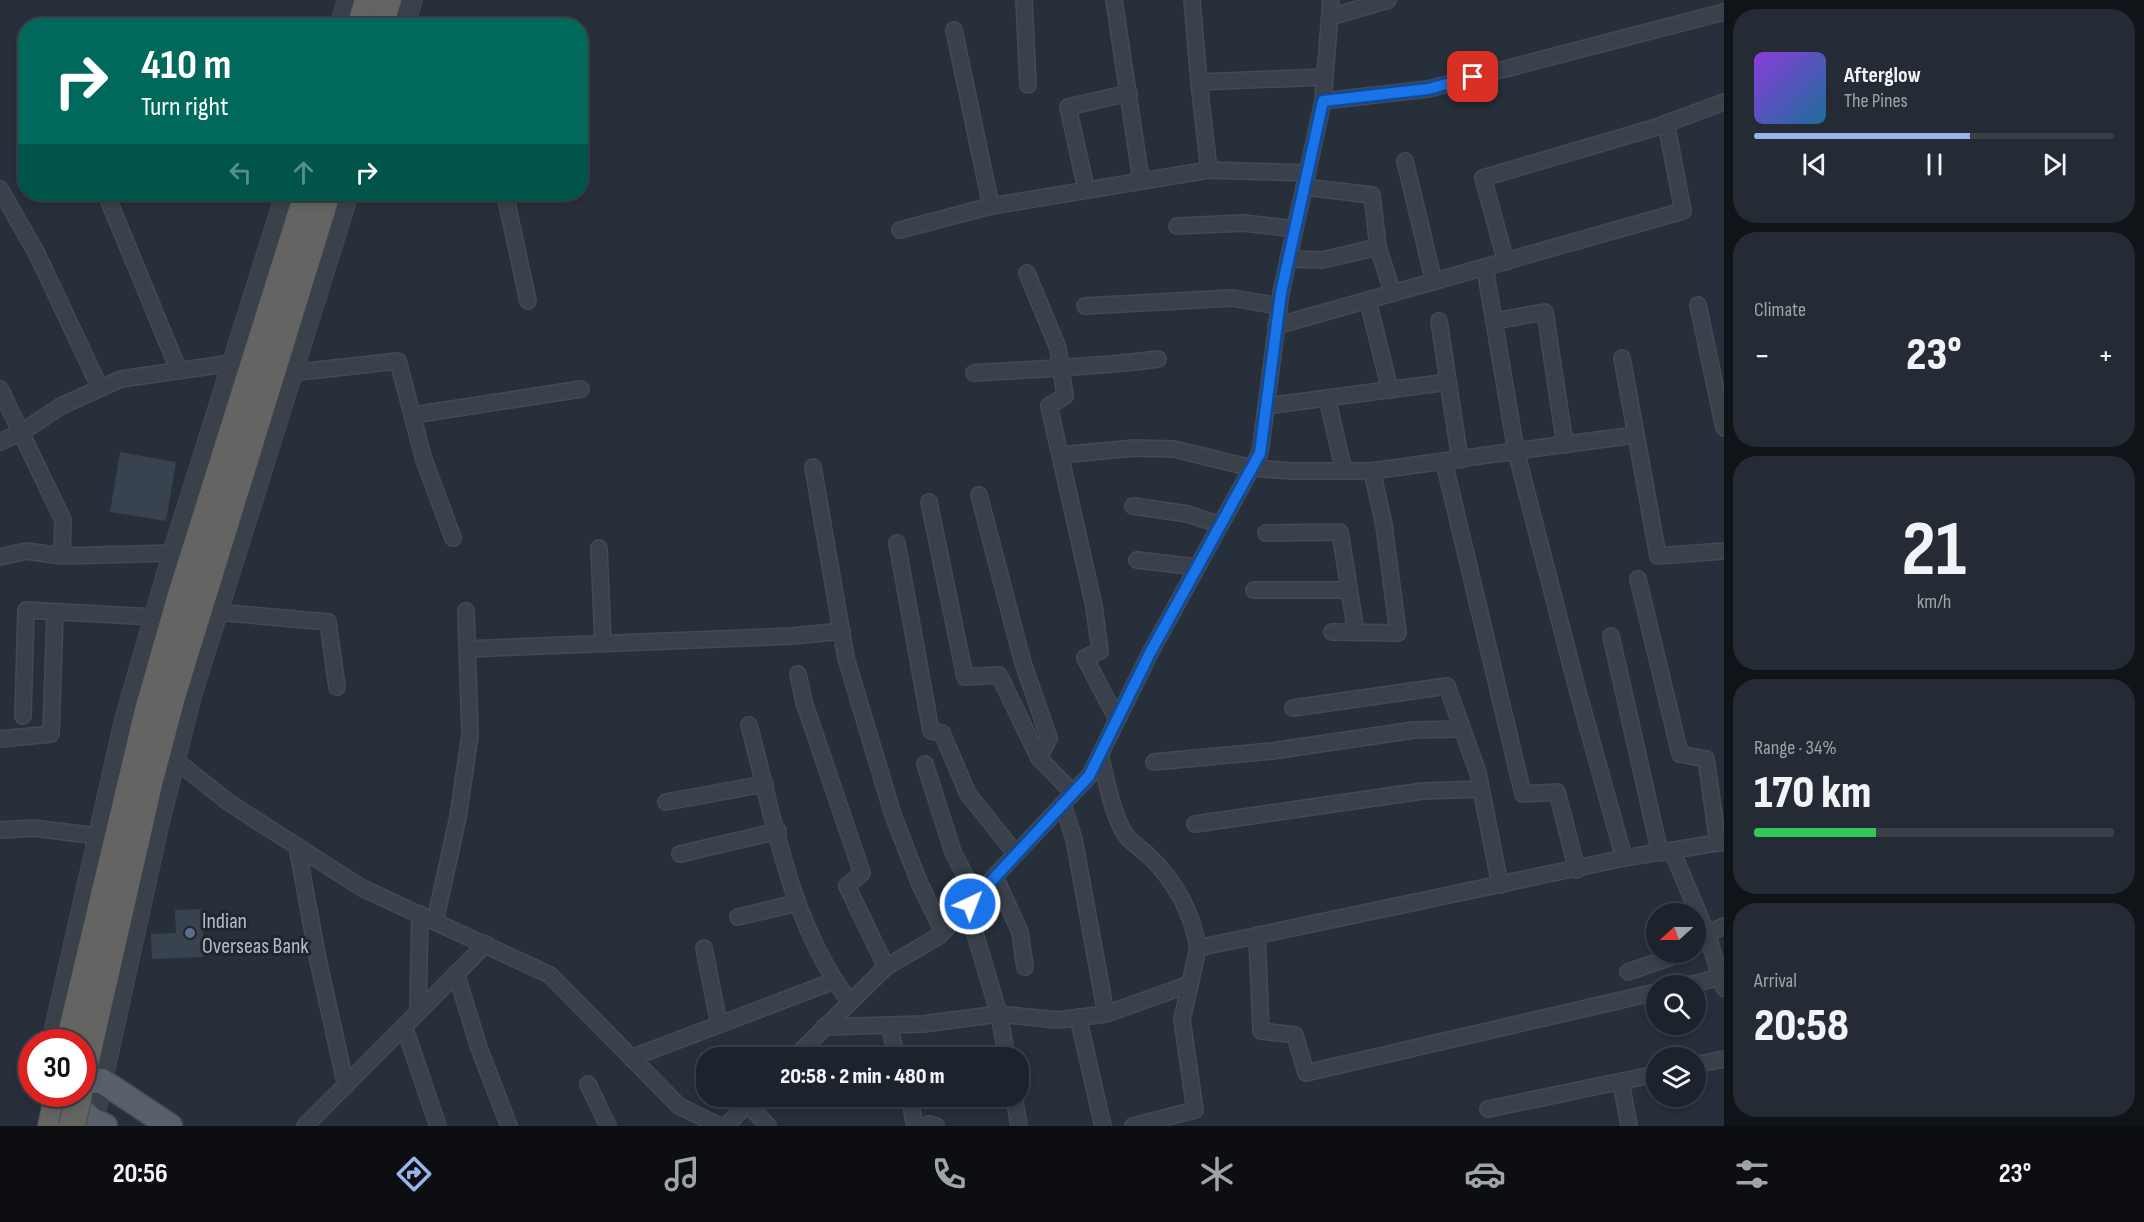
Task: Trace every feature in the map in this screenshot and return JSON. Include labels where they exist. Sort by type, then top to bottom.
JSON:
[{"type":"highway","points":[[73,1029],[148,710],[183,587],[305,201]]},
{"type":"highway","points":[[74,1029],[149,784],[172,697],[325,201]]},
{"type":"highway","points":[[51,1126],[56,1107]]},
{"type":"highway","points":[[84,1107],[90,1124]]},
{"type":"main road","points":[[96,1084],[170,1126]]},
{"type":"main road","points":[[73,1107],[90,1124]]},
{"type":"street","points":[[342,18],[348,0]]},
{"type":"street","points":[[390,16],[412,0]]},
{"type":"street","points":[[1024,0],[1028,85]]},
{"type":"street","points":[[1114,0],[1141,180]]},
{"type":"street","points":[[1192,0],[1209,170]]},
{"type":"street","points":[[805,1047],[886,967],[943,932],[1089,776],[1197,567],[1260,453],[1279,306],[1323,101],[1331,0]]},
{"type":"street","points":[[1330,17],[1388,0]]},
{"type":"street","points":[[1323,101],[1428,89],[1724,12]]},
{"type":"street","points":[[954,30],[991,206]]},
{"type":"street","points":[[1199,82],[1324,77]]},
{"type":"street","points":[[1086,189],[1068,107],[1129,93]]},
{"type":"street","points":[[1506,262],[1483,178],[1666,123],[1724,102]]},
{"type":"street","points":[[1276,326],[1683,211],[1666,123]]},
{"type":"street","points":[[1405,161],[1434,282]]},
{"type":"street","points":[[900,230],[991,206],[1209,170],[1306,180],[1372,195],[1378,247],[1393,294]]},
{"type":"street","points":[[0,189],[37,254],[100,388]]},
{"type":"street","points":[[109,201],[179,371]]},
{"type":"street","points":[[72,1029],[98,836],[125,720],[173,553],[284,201]]},
{"type":"street","points":[[96,1054],[174,759],[216,612],[346,201]]},
{"type":"street","points":[[507,201],[528,301]]},
{"type":"street","points":[[1177,226],[1244,223],[1295,229]]},
{"type":"street","points":[[1288,259],[1322,260],[1378,247]]},
{"type":"street","points":[[1485,268],[1516,451],[1578,692],[1624,858]]},
{"type":"street","points":[[1027,273],[1058,348],[1061,366],[1065,396],[1049,406],[1094,606],[1100,651],[1085,658],[1117,719]]},
{"type":"street","points":[[1085,306],[1232,298],[1279,306]]},
{"type":"street","points":[[1368,301],[1390,390]]},
{"type":"street","points":[[1698,305],[1724,428]]},
{"type":"street","points":[[1494,321],[1545,312],[1565,445]]},
{"type":"street","points":[[1439,321],[1460,460]]},
{"type":"street","points":[[1623,358],[1658,556],[1724,551]]},
{"type":"street","points":[[974,374],[1061,366],[1096,367],[1158,359]]},
{"type":"street","points":[[290,373],[398,361],[424,460],[453,538]]},
{"type":"street","points":[[0,442],[22,432],[61,406],[121,379],[232,363]]},
{"type":"street","points":[[1266,406],[1448,382]]},
{"type":"street","points":[[0,389],[63,520],[62,556]]},
{"type":"street","points":[[412,415],[581,389]]},
{"type":"street","points":[[1327,398],[1344,471]]},
{"type":"street","points":[[1060,455],[1134,448],[1174,449],[1252,468],[1372,471],[1635,435]]},
{"type":"street","points":[[1444,462],[1523,794],[1557,792],[1578,870]]},
{"type":"street","points":[[813,467],[846,658],[893,815],[919,882],[943,932]]},
{"type":"street","points":[[1332,632],[1398,633],[1384,525],[1372,471]]},
{"type":"street","points":[[979,495],[1023,663],[1049,738],[1039,758]]},
{"type":"street","points":[[929,502],[966,677],[999,675],[1039,758],[1068,799],[1106,1014]]},
{"type":"street","points":[[1133,506],[1188,514],[1220,525]]},
{"type":"street","points":[[1266,533],[1340,532],[1356,632]]},
{"type":"street","points":[[897,543],[931,731],[942,733],[968,794],[1016,854]]},
{"type":"street","points":[[599,548],[603,644]]},
{"type":"street","points":[[0,556],[26,551],[62,556],[173,553]]},
{"type":"street","points":[[1137,560],[1197,567]]},
{"type":"street","points":[[1198,948],[1578,870],[1624,858],[1721,843],[1706,759],[1680,754],[1638,579]]},
{"type":"street","points":[[1254,590],[1349,590]]},
{"type":"street","points":[[23,716],[26,610],[154,617]]},
{"type":"street","points":[[435,921],[458,817],[470,735],[466,611]]},
{"type":"street","points":[[216,612],[328,621],[337,687]]},
{"type":"street","points":[[0,740],[51,734],[55,613]]},
{"type":"street","points":[[467,649],[793,636],[842,631]]},
{"type":"street","points":[[1611,636],[1666,852],[1709,939],[1722,982],[1706,984]]},
{"type":"street","points":[[798,674],[804,702],[862,873],[847,886],[886,967]]},
{"type":"street","points":[[1293,708],[1447,686],[1481,789],[1500,885]]},
{"type":"street","points":[[749,724],[797,903],[834,981],[850,1002]]},
{"type":"street","points":[[1154,762],[1272,752],[1414,730],[1462,729]]},
{"type":"street","points":[[1100,755],[1116,814],[1126,836],[1151,858],[1185,900],[1194,925],[1198,948],[1182,1020],[1194,1110],[1133,1126]]},
{"type":"street","points":[[174,759],[228,802],[362,888],[550,975],[679,1106],[720,1126]]},
{"type":"street","points":[[925,764],[953,852],[973,900],[973,927],[999,1014],[1005,1047]]},
{"type":"street","points":[[666,802],[765,784]]},
{"type":"street","points":[[1195,824],[1423,791],[1481,789]]},
{"type":"street","points":[[0,830],[33,828],[98,836]]},
{"type":"street","points":[[680,854],[778,831]]},
{"type":"street","points":[[297,846],[318,960],[346,1086]]},
{"type":"street","points":[[995,877],[1020,932],[1025,967]]},
{"type":"street","points":[[738,917],[797,903]]},
{"type":"street","points":[[418,1011],[420,914]]},
{"type":"street","points":[[1706,941],[1724,927]]},
{"type":"street","points":[[1257,935],[1261,1031],[1295,1035],[1306,1073],[1646,994]]},
{"type":"street","points":[[305,1126],[486,944]]},
{"type":"street","points":[[704,948],[719,1024]]},
{"type":"street","points":[[1628,972],[1654,963]]},
{"type":"street","points":[[456,973],[479,1048],[509,1126]]},
{"type":"street","points":[[631,1058],[834,981]]},
{"type":"street","points":[[824,1028],[923,1024],[999,1014],[1058,1020],[1106,1014],[1190,984]]},
{"type":"street","points":[[1078,1017],[1102,1126]]},
{"type":"street","points":[[889,1025],[894,1047]]},
{"type":"street","points":[[404,1026],[438,1126]]},
{"type":"street","points":[[1706,1063],[1724,1059]]},
{"type":"street","points":[[1488,1109],[1646,1076]]},
{"type":"street","points":[[1621,1082],[1629,1126]]},
{"type":"street","points":[[588,1084],[608,1126]]},
{"type":"street","points":[[39,1126],[43,1107]]},
{"type":"street","points":[[90,1107],[90,1124]]},
{"type":"street","points":[[726,1126],[745,1107]]},
{"type":"street","points":[[756,1107],[768,1126]]},
{"type":"street","points":[[911,1107],[915,1126]]},
{"type":"street","points":[[1016,1107],[1019,1126]]},
{"type":"street","points":[[924,1126],[930,1124],[936,1126]]},
{"type":"building","points":[[120,452],[176,462],[166,521],[110,512]]},
{"type":"building","points":[[202,909],[204,957],[152,959],[151,934],[176,933],[175,910]]},
{"type":"place","name":"Indian Overseas Bank","points":[[190,933]]},
{"type":"route","points":[[970,904],[1089,776],[1150,653],[1260,453],[1281,293],[1323,101],[1428,89],[1473,77]]}]
